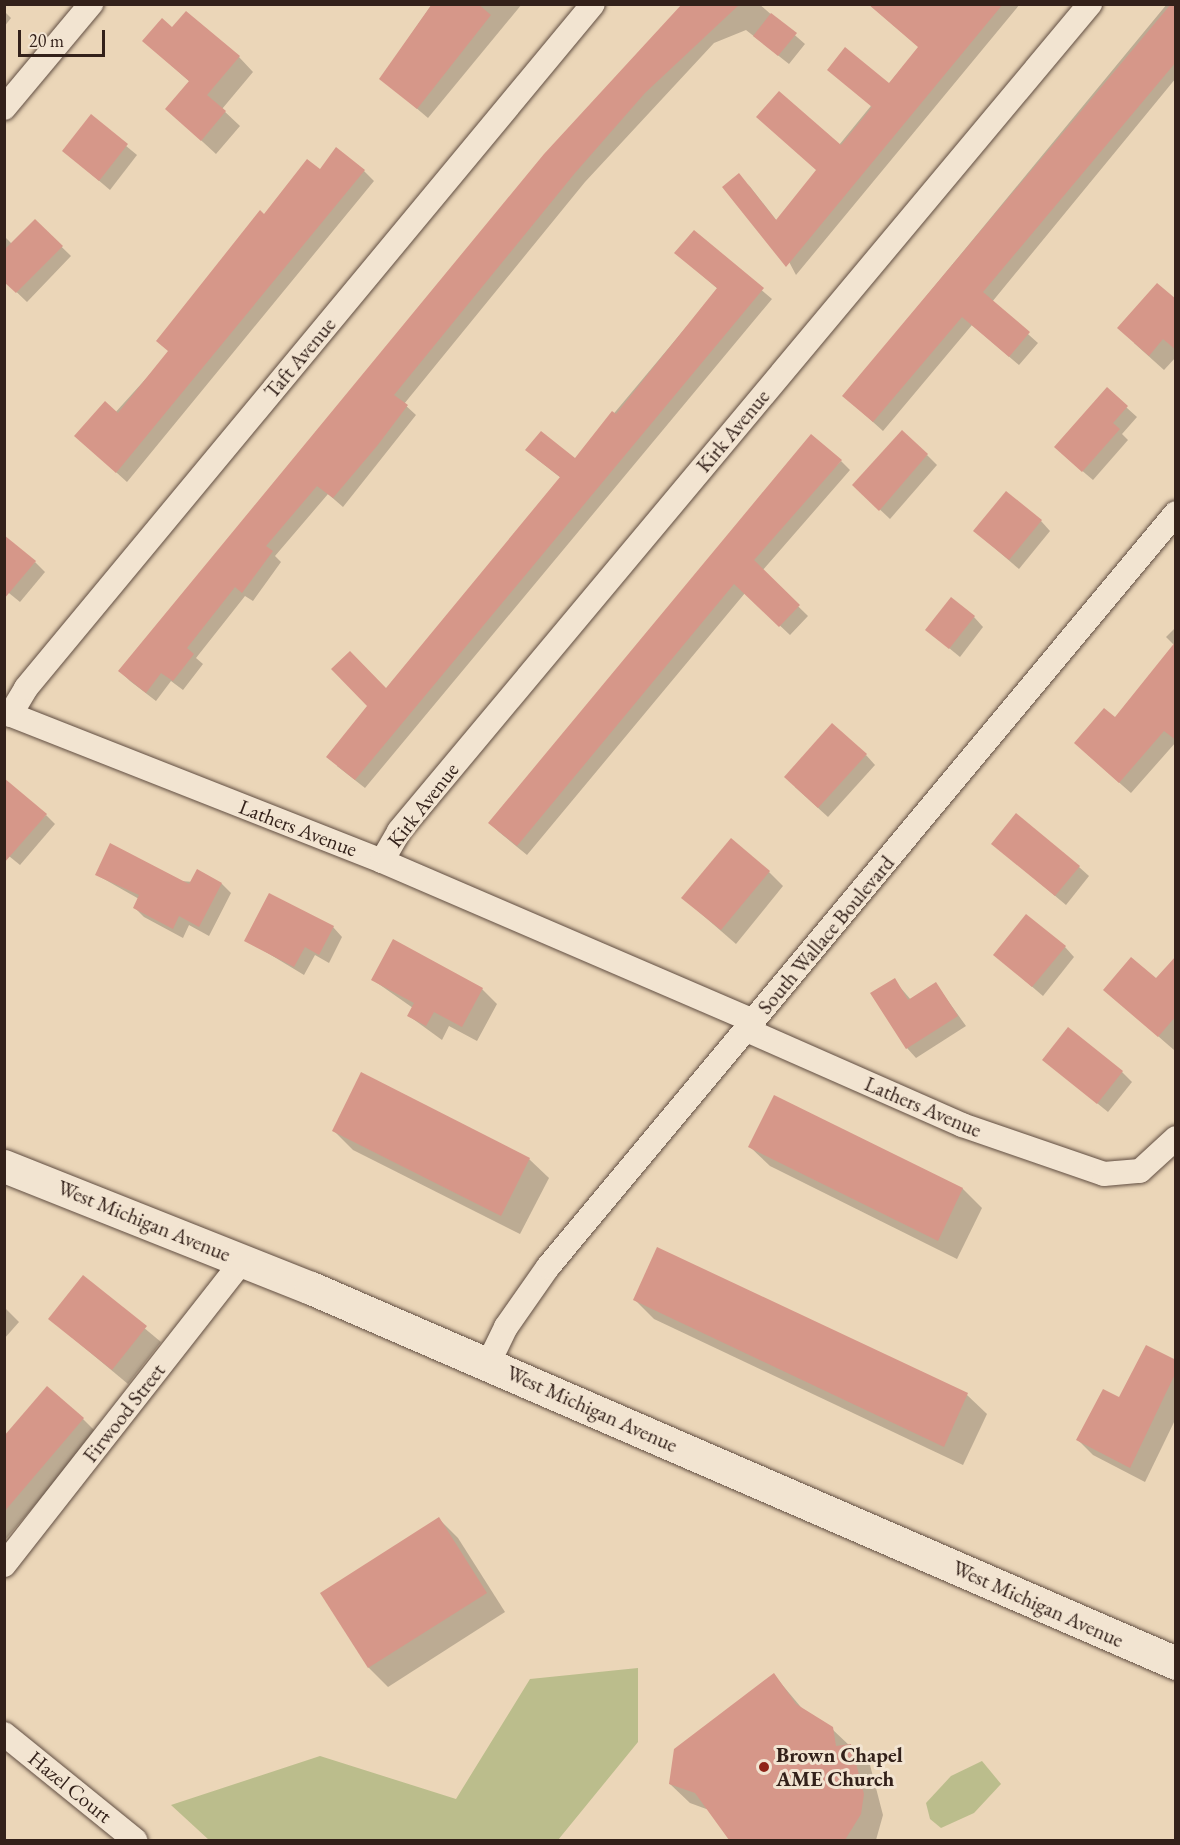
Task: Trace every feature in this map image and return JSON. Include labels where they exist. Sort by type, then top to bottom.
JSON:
[{"type":"main road","name":"West Michigan Avenue","points":[[4,1166],[243,1260],[1176,1663]]},
{"type":"street","points":[[4,108],[91,4]]},
{"type":"street","name":"Taft Avenue","points":[[7,713],[593,4]]},
{"type":"street","name":"Kirk Avenue","points":[[382,861],[399,831],[1090,4]]},
{"type":"street","name":"South Wallace Boulevard","points":[[488,1364],[506,1327],[548,1267],[1176,513]]},
{"type":"street","name":"Lathers Avenue","points":[[7,713],[382,861],[751,1025],[962,1125],[1104,1174],[1140,1171],[1176,1138]]},
{"type":"street","name":"Firwood Street","points":[[4,1565],[243,1260]]},
{"type":"street","name":"Hazel Court","points":[[4,1734],[135,1840]]},
{"type":"green space","points":[[638,1668],[638,1742],[558,1840],[209,1840],[171,1805],[320,1756],[456,1799],[530,1679]]},
{"type":"green space","points":[[982,1761],[1001,1784],[974,1813],[941,1828],[930,1819],[926,1803],[951,1776]]},
{"type":"building","points":[[432,4],[478,4],[491,15],[417,109],[379,79]]},
{"type":"building","points":[[682,4],[740,4],[645,93],[575,173],[394,395],[408,405],[377,446],[333,498],[317,486],[266,546],[273,551],[242,593],[235,587],[187,648],[194,654],[173,681],[161,673],[146,693],[118,671],[544,154]]},
{"type":"building","points":[[868,4],[1003,4],[786,267],[722,187],[739,173],[776,220],[816,170],[756,117],[779,91],[841,145],[872,107],[827,70],[845,47],[889,83],[918,47]]},
{"type":"building","points":[[1171,4],[1176,4],[1176,62],[983,292],[1030,332],[1009,357],[962,317],[873,422],[842,396]]},
{"type":"building","points":[[186,11],[240,56],[207,95],[226,111],[201,141],[165,109],[189,81],[142,41],[162,18],[172,27]]},
{"type":"building","points":[[771,13],[797,33],[778,56],[753,36]]},
{"type":"building","points":[[91,114],[128,144],[99,181],[62,151]]},
{"type":"building","points":[[336,147],[365,170],[116,473],[74,436],[105,401],[118,413],[168,351],[156,341],[260,210],[264,214],[307,159],[320,169]]},
{"type":"building","points":[[35,219],[63,246],[16,293],[4,282],[4,250]]},
{"type":"building","points":[[694,230],[764,288],[355,780],[326,757],[367,706],[331,669],[350,651],[386,688],[560,477],[525,450],[541,431],[575,458],[612,411],[616,414],[717,288],[674,253]]},
{"type":"building","points":[[1157,283],[1176,299],[1176,350],[1163,339],[1149,356],[1117,328]]},
{"type":"building","points":[[1107,387],[1128,406],[1113,423],[1120,429],[1082,472],[1054,447]]},
{"type":"building","points":[[902,430],[928,454],[879,511],[852,485]]},
{"type":"building","points":[[811,434],[842,460],[754,560],[800,605],[779,627],[734,584],[517,846],[488,823]]},
{"type":"building","points":[[1006,491],[1042,520],[1009,560],[973,531]]},
{"type":"building","points":[[4,535],[36,561],[4,599]]},
{"type":"building","points":[[951,597],[975,616],[949,649],[925,630]]},
{"type":"building","points":[[1176,641],[1176,740],[1164,731],[1119,783],[1074,743],[1104,708],[1115,717]]},
{"type":"building","points":[[832,723],[867,754],[818,808],[784,777]]},
{"type":"building","points":[[4,778],[47,814],[4,863]]},
{"type":"building","points":[[1016,813],[1080,866],[1055,896],[991,844]]},
{"type":"building","points":[[731,838],[770,871],[721,930],[681,898]]},
{"type":"building","points":[[110,843],[189,884],[197,869],[222,883],[199,927],[179,916],[173,929],[133,908],[139,895],[95,875]]},
{"type":"building","points":[[269,893],[334,926],[319,955],[305,947],[294,967],[244,941]]},
{"type":"building","points":[[1026,914],[1066,946],[1032,987],[993,955]]},
{"type":"building","points":[[393,939],[483,988],[462,1027],[434,1012],[426,1026],[407,1016],[414,1003],[371,980]]},
{"type":"building","points":[[1176,956],[1176,1016],[1158,1037],[1103,990],[1131,957],[1156,978]]},
{"type":"building","points":[[895,978],[908,1000],[936,982],[958,1016],[906,1049],[870,993]]},
{"type":"building","points":[[1068,1027],[1123,1071],[1097,1104],[1042,1060]]},
{"type":"building","points":[[361,1072],[530,1158],[501,1216],[332,1131]]},
{"type":"building","points":[[774,1095],[963,1188],[938,1241],[748,1147]]},
{"type":"building","points":[[657,1247],[968,1393],[944,1447],[633,1300]]},
{"type":"building","points":[[83,1275],[147,1326],[112,1370],[48,1319]]},
{"type":"building","points":[[1146,1345],[1176,1360],[1176,1372],[1130,1468],[1076,1440],[1103,1389],[1119,1397]]},
{"type":"building","points":[[47,1386],[84,1418],[4,1512],[4,1436]]},
{"type":"building","points":[[439,1517],[487,1593],[368,1668],[320,1593]]},
{"type":"building","name":"Brown Chapel AME Church","points":[[774,1673],[796,1704],[833,1727],[836,1746],[851,1744],[864,1794],[861,1814],[845,1840],[729,1840],[695,1793],[669,1784],[674,1749]]},
{"type":"place","name":"Brown Chapel AME Church","points":[[764,1767]]}]
